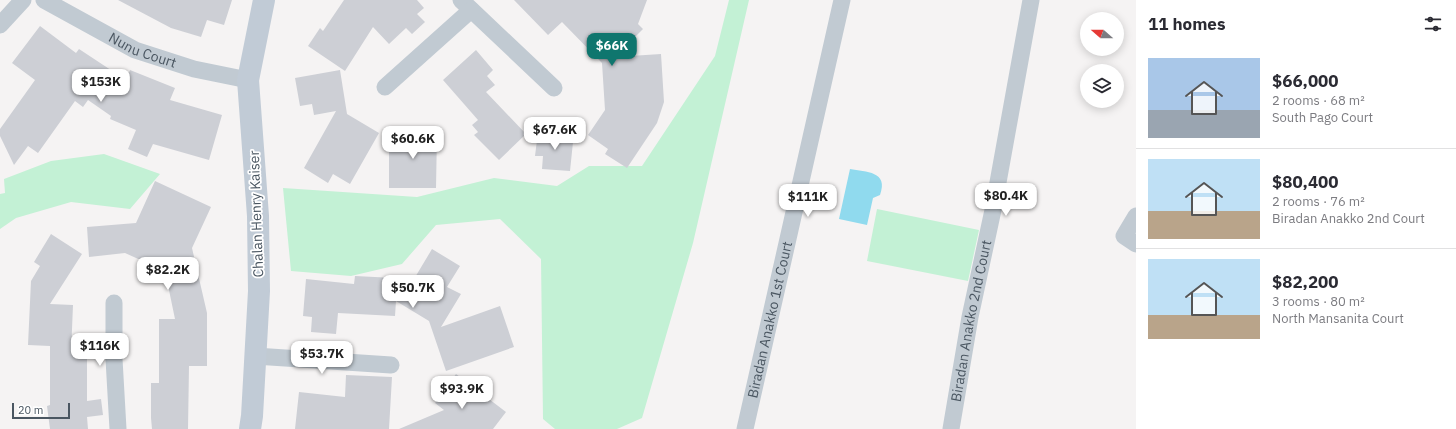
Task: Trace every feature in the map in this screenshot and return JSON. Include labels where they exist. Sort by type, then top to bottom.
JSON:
[{"type":"street","points":[[0,25],[23,0]]},
{"type":"street","name":"Nunu Court","points":[[44,0],[135,50],[194,69],[248,80]]},
{"type":"street","name":"Chalan Henry Kaiser","points":[[250,429],[259,292],[258,216],[248,80],[264,0]]},
{"type":"street","name":"Biradan Anakko 1st Court","points":[[745,429],[842,0]]},
{"type":"street","name":"Biradan Anakko 2nd Court","points":[[951,429],[970,317],[993,210],[1031,0]]},
{"type":"street","points":[[385,86],[466,5],[554,88]]},
{"type":"street","points":[[1130,240],[1136,216]]},
{"type":"street","points":[[114,303],[114,359],[118,429]]},
{"type":"street","points":[[255,356],[391,366]]},
{"type":"green space","points":[[729,0],[749,0],[693,243],[642,418],[617,429],[555,429],[543,419],[541,259],[500,219],[436,225],[402,264],[351,276],[291,271],[283,188],[417,197],[494,178],[557,186],[589,166],[642,166],[715,56]]},
{"type":"green space","points":[[104,154],[160,174],[130,209],[71,202],[16,218],[0,229],[0,194],[5,193],[4,179],[51,161]]},
{"type":"green space","points":[[877,209],[979,230],[968,281],[867,261]]},
{"type":"water","points":[[850,169],[869,172],[879,177],[881,181],[882,187],[880,195],[873,198],[867,225],[839,219]]},
{"type":"building","points":[[118,0],[232,0],[224,25],[207,20],[201,37],[171,28]]},
{"type":"building","points":[[344,0],[417,0],[424,8],[417,14],[425,22],[412,34],[406,28],[389,44],[373,27],[345,71],[308,46],[320,28],[323,31]]},
{"type":"building","points":[[514,0],[647,0],[638,24],[643,29],[615,57],[661,54],[664,102],[657,123],[627,168],[605,154],[608,149],[588,135],[605,110],[602,63],[562,22],[548,35]]},
{"type":"building","points":[[40,26],[76,53],[79,49],[126,80],[130,70],[175,88],[170,100],[222,115],[209,160],[153,144],[147,157],[128,149],[136,130],[110,119],[111,116],[88,100],[83,107],[75,101],[38,153],[28,146],[14,165],[0,136],[0,129],[35,80],[12,63]]},
{"type":"building","points":[[476,50],[493,70],[487,76],[495,85],[486,92],[526,134],[499,160],[474,135],[478,132],[472,125],[478,120],[443,80]]},
{"type":"building","points":[[340,70],[347,114],[379,133],[350,184],[333,174],[328,183],[304,168],[336,111],[314,115],[312,104],[300,106],[295,78]]},
{"type":"building","points":[[538,132],[564,135],[573,142],[570,171],[542,169],[543,156],[535,156]]},
{"type":"building","points":[[389,133],[437,133],[436,188],[389,188]]},
{"type":"building","points":[[155,181],[211,207],[192,248],[207,313],[207,366],[189,366],[188,429],[152,429],[151,383],[159,383],[159,319],[175,319],[165,271],[125,253],[89,257],[87,227],[136,223]]},
{"type":"building","points":[[51,234],[82,254],[50,304],[73,305],[71,353],[87,353],[87,401],[101,399],[103,415],[87,417],[88,429],[50,429],[47,406],[50,405],[50,346],[28,345],[31,281],[40,266],[34,262]]},
{"type":"building","points":[[432,249],[460,266],[447,287],[461,294],[441,327],[500,306],[514,347],[446,371],[429,321],[396,301],[395,316],[338,313],[336,334],[311,332],[312,317],[303,316],[306,279],[354,284],[355,276],[414,279]]},
{"type":"building","points":[[456,374],[506,412],[493,429],[399,429],[444,410],[435,403]]},
{"type":"building","points":[[346,375],[392,377],[389,429],[295,429],[299,392],[345,397]]}]
